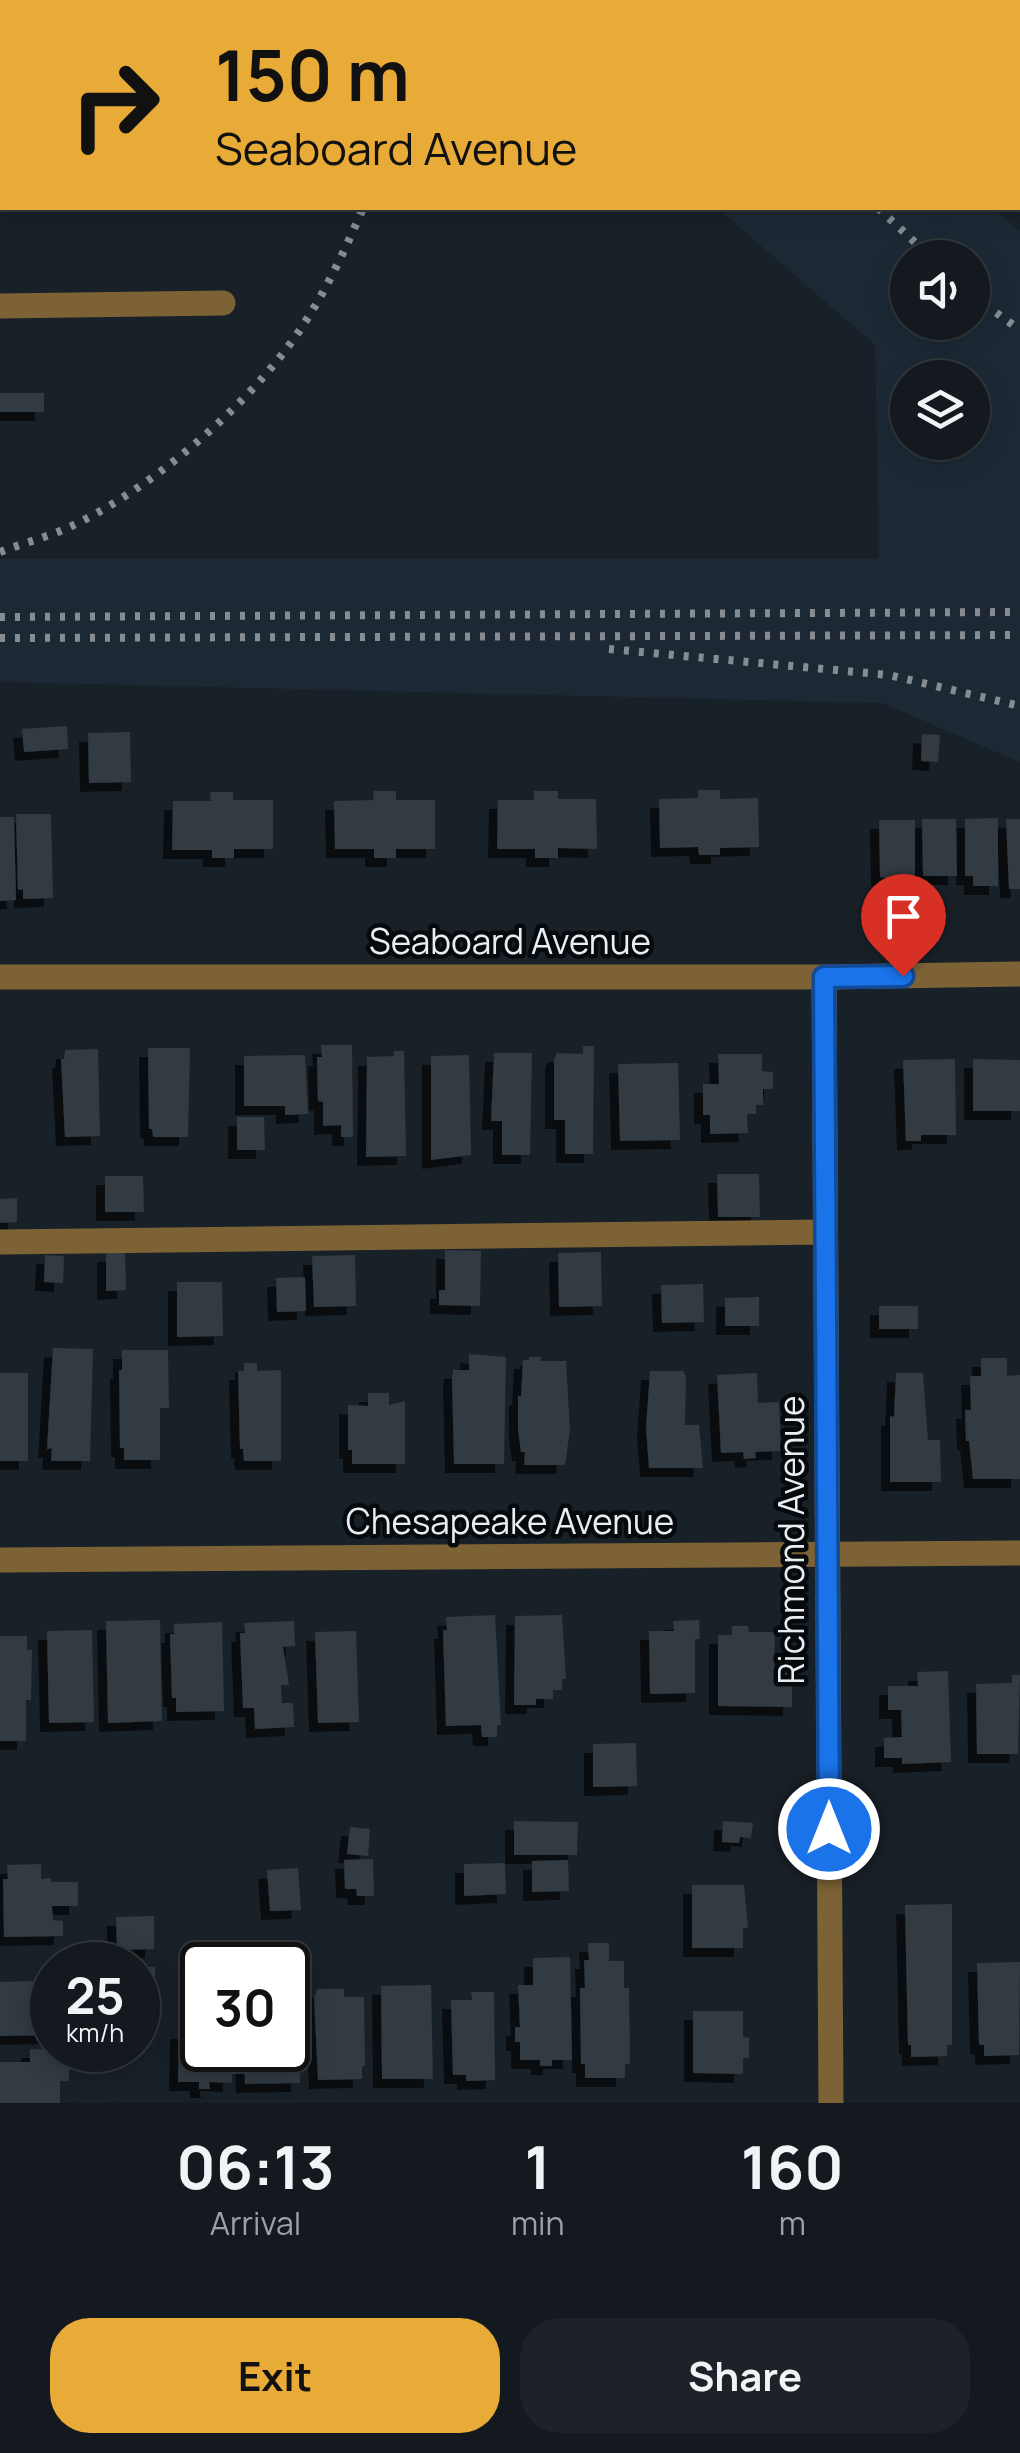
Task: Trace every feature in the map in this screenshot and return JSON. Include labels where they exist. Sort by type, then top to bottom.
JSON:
[{"type":"street","points":[[0,306],[222,303]]},
{"type":"street","name":"Seaboard Avenue","points":[[0,977],[1020,974]]},
{"type":"street","name":"Richmond Avenue","points":[[824,977],[832,2103]]},
{"type":"street","points":[[0,1242],[825,1232]]},
{"type":"street","name":"Chesapeake Avenue","points":[[0,1560],[1020,1553]]},
{"type":"shaded area","points":[[720,210],[994,210],[1020,231],[1020,762],[882,703],[0,682],[0,559],[879,559],[875,345]]},
{"type":"building","points":[[0,393],[44,393],[44,412],[0,412]]},
{"type":"building","points":[[67,726],[68,749],[24,752],[22,729]]},
{"type":"building","points":[[130,732],[131,782],[89,783],[88,733]]},
{"type":"building","points":[[922,734],[940,735],[938,762],[921,761]]},
{"type":"building","points":[[698,790],[720,790],[720,799],[758,798],[759,847],[720,848],[720,855],[699,855],[698,847],[660,848],[659,799],[698,798]]},
{"type":"building","points":[[374,791],[396,791],[396,800],[435,800],[435,849],[396,849],[396,858],[374,858],[374,849],[335,849],[334,801],[373,800]]},
{"type":"building","points":[[534,791],[558,791],[558,799],[596,799],[597,849],[558,848],[558,858],[535,858],[535,849],[497,849],[498,800],[534,800]]},
{"type":"building","points":[[210,792],[233,792],[233,800],[273,800],[273,849],[234,849],[234,858],[212,858],[212,850],[172,850],[173,801],[211,801]]},
{"type":"building","points":[[16,814],[51,814],[53,898],[23,899],[23,889],[18,890]]},
{"type":"building","points":[[0,817],[14,817],[16,900],[0,901]]},
{"type":"building","points":[[998,818],[998,886],[973,886],[973,876],[965,876],[965,819]]},
{"type":"building","points":[[922,819],[956,819],[957,876],[923,876]]},
{"type":"building","points":[[1006,819],[1020,819],[1020,889],[1009,889]]},
{"type":"building","points":[[879,820],[915,820],[915,877],[901,877],[898,881],[880,877]]},
{"type":"building","points":[[321,1045],[352,1045],[353,1137],[341,1137],[341,1125],[323,1126],[323,1102],[318,1101],[317,1057],[322,1057]]},
{"type":"building","points":[[583,1046],[594,1046],[593,1154],[565,1154],[565,1120],[554,1120],[554,1060],[557,1053],[583,1054]]},
{"type":"building","points":[[148,1048],[190,1048],[188,1137],[153,1137],[149,1129]]},
{"type":"building","points":[[98,1049],[100,1136],[65,1137],[61,1059],[65,1050]]},
{"type":"building","points":[[394,1051],[404,1051],[406,1156],[366,1157],[367,1057],[394,1056]]},
{"type":"building","points":[[494,1053],[532,1053],[530,1155],[502,1155],[502,1121],[491,1121]]},
{"type":"building","points":[[718,1054],[762,1054],[762,1071],[773,1072],[773,1089],[763,1089],[763,1105],[756,1105],[756,1114],[747,1114],[748,1133],[710,1134],[710,1115],[703,1115],[703,1084],[719,1084]]},
{"type":"building","points":[[305,1055],[308,1114],[285,1115],[285,1106],[244,1106],[244,1056]]},
{"type":"building","points":[[469,1055],[471,1155],[431,1160],[431,1056]]},
{"type":"building","points":[[955,1059],[956,1135],[921,1135],[921,1141],[906,1141],[903,1060]]},
{"type":"building","points":[[973,1059],[1020,1060],[1020,1111],[973,1111]]},
{"type":"building","points":[[678,1063],[680,1140],[620,1141],[618,1064]]},
{"type":"building","points":[[237,1117],[264,1117],[265,1150],[237,1150]]},
{"type":"building","points":[[717,1174],[759,1174],[760,1217],[718,1217]]},
{"type":"building","points":[[105,1176],[143,1176],[144,1212],[105,1212]]},
{"type":"building","points":[[17,1198],[17,1222],[0,1223],[0,1199]]},
{"type":"building","points":[[445,1250],[481,1251],[480,1306],[439,1305],[439,1290],[445,1290]]},
{"type":"building","points":[[601,1252],[602,1306],[559,1307],[558,1253]]},
{"type":"building","points":[[106,1253],[125,1253],[126,1290],[106,1291]]},
{"type":"building","points":[[45,1255],[64,1256],[63,1283],[44,1282]]},
{"type":"building","points":[[355,1255],[356,1306],[314,1307],[312,1256]]},
{"type":"building","points":[[305,1277],[306,1311],[277,1312],[276,1278]]},
{"type":"building","points":[[177,1282],[222,1282],[223,1336],[177,1337]]},
{"type":"building","points":[[703,1284],[704,1322],[662,1323],[661,1285]]},
{"type":"building","points":[[759,1297],[759,1326],[725,1326],[725,1298]]},
{"type":"building","points":[[879,1306],[918,1306],[918,1329],[879,1329]]},
{"type":"building","points":[[53,1348],[93,1349],[90,1461],[51,1461],[52,1448],[47,1449]]},
{"type":"building","points":[[122,1350],[168,1350],[169,1408],[160,1408],[160,1460],[124,1460],[124,1448],[120,1448]]},
{"type":"building","points":[[469,1354],[506,1357],[504,1464],[454,1464],[453,1370],[469,1370]]},
{"type":"building","points":[[529,1357],[566,1361],[570,1430],[565,1465],[524,1465],[518,1396],[523,1360]]},
{"type":"building","points":[[981,1358],[1007,1358],[1007,1376],[1020,1375],[1020,1479],[973,1479],[965,1410],[971,1410],[970,1376],[981,1376]]},
{"type":"building","points":[[244,1363],[257,1363],[257,1371],[281,1370],[281,1461],[244,1461],[240,1449],[238,1371],[244,1371]]},
{"type":"building","points":[[650,1371],[683,1371],[686,1376],[685,1425],[699,1425],[703,1468],[649,1468],[646,1428]]},
{"type":"building","points":[[0,1373],[28,1373],[28,1461],[0,1461]]},
{"type":"building","points":[[757,1373],[758,1403],[779,1402],[781,1451],[755,1452],[756,1458],[744,1459],[743,1452],[721,1453],[717,1375]]},
{"type":"building","points":[[896,1373],[923,1373],[928,1440],[940,1440],[941,1482],[890,1482],[890,1416],[894,1417]]},
{"type":"building","points":[[368,1393],[389,1393],[389,1405],[405,1401],[405,1464],[352,1464],[352,1450],[348,1450],[348,1405],[368,1406]]},
{"type":"building","points":[[495,1615],[501,1725],[497,1725],[497,1737],[482,1737],[481,1725],[446,1726],[443,1630],[447,1630],[446,1617]]},
{"type":"building","points":[[562,1615],[566,1679],[562,1679],[562,1690],[553,1690],[553,1699],[536,1699],[536,1705],[514,1705],[515,1616]]},
{"type":"building","points":[[160,1620],[162,1721],[108,1723],[106,1621]]},
{"type":"building","points":[[699,1620],[695,1693],[650,1694],[649,1631],[674,1631],[673,1621]]},
{"type":"building","points":[[294,1621],[295,1646],[283,1647],[289,1685],[281,1685],[282,1703],[293,1703],[294,1727],[255,1729],[254,1708],[243,1708],[240,1633],[245,1633],[244,1623]]},
{"type":"building","points":[[222,1622],[224,1711],[176,1712],[170,1634],[174,1634],[174,1624]]},
{"type":"building","points":[[732,1626],[748,1626],[749,1632],[775,1632],[774,1673],[792,1673],[792,1707],[718,1706],[718,1635],[732,1635]]},
{"type":"building","points":[[92,1630],[94,1722],[49,1723],[47,1631]]},
{"type":"building","points":[[356,1631],[359,1722],[318,1723],[315,1632]]},
{"type":"building","points":[[0,1636],[27,1636],[27,1650],[32,1650],[26,1741],[0,1741]]},
{"type":"building","points":[[948,1671],[951,1762],[902,1764],[902,1758],[884,1758],[884,1738],[902,1737],[901,1710],[888,1710],[888,1686],[918,1686],[917,1672]]},
{"type":"building","points":[[1012,1675],[1020,1675],[1018,1754],[977,1754],[976,1684],[1012,1683]]},
{"type":"building","points":[[636,1743],[637,1786],[593,1787],[593,1744]]},
{"type":"building","points":[[514,1821],[578,1822],[577,1855],[514,1855]]},
{"type":"building","points":[[723,1821],[753,1823],[751,1838],[740,1837],[739,1843],[722,1842]]},
{"type":"building","points":[[350,1827],[370,1829],[368,1856],[347,1854]]},
{"type":"building","points":[[373,1859],[374,1896],[357,1896],[356,1889],[345,1889],[344,1860]]},
{"type":"building","points":[[568,1860],[569,1891],[532,1892],[532,1861]]},
{"type":"building","points":[[505,1863],[506,1894],[464,1896],[464,1864]]},
{"type":"building","points":[[41,1864],[41,1879],[78,1882],[78,1906],[52,1906],[53,1920],[63,1921],[63,1936],[4,1937],[3,1879],[8,1879],[7,1865]]},
{"type":"building","points":[[298,1868],[301,1910],[270,1911],[267,1870]]},
{"type":"building","points":[[692,1885],[744,1885],[748,1928],[743,1928],[743,1948],[692,1948]]},
{"type":"building","points":[[952,1904],[952,2045],[947,2045],[947,2056],[911,2057],[905,1905]]},
{"type":"building","points":[[154,1916],[154,1942],[117,1942],[116,1917]]},
{"type":"building","points":[[588,1943],[609,1943],[609,1961],[624,1961],[624,1988],[629,1988],[630,2064],[625,2064],[625,2078],[585,2078],[585,2064],[581,2064],[580,1988],[585,1988]]},
{"type":"building","points":[[570,1957],[572,2060],[552,2060],[552,2066],[540,2066],[540,2060],[520,2060],[520,2042],[515,2042],[515,2027],[520,2027],[518,1985],[533,1985],[533,1958]]},
{"type":"building","points":[[1020,1962],[1019,2055],[984,2056],[984,2045],[979,2045],[977,1963]]},
{"type":"building","points":[[30,1981],[30,2035],[0,2036],[0,1982]]},
{"type":"building","points":[[431,1985],[433,2079],[382,2079],[381,1986]]},
{"type":"building","points":[[317,1989],[344,1989],[344,1997],[364,1997],[362,2079],[318,2080],[314,1998]]},
{"type":"building","points":[[471,1992],[494,1992],[495,2080],[466,2081],[466,2075],[453,2075],[451,2000],[472,2000]]},
{"type":"building","points":[[693,2011],[743,2011],[743,2037],[749,2038],[749,2058],[743,2058],[743,2074],[693,2073]]},
{"type":"building","points":[[179,2030],[180,2072],[232,2072],[232,2083],[209,2082],[210,2089],[199,2089],[199,2082],[178,2082]]},
{"type":"building","points":[[0,2062],[30,2062],[30,2072],[69,2072],[69,2081],[60,2081],[60,2103],[0,2103]]},
{"type":"building","points":[[245,2072],[300,2072],[300,2083],[245,2084]]},
{"type":"railway","points":[[0,552],[57,532],[126,496],[215,426],[266,374],[299,332],[362,210]]},
{"type":"railway","points":[[880,210],[913,240]]},
{"type":"railway","points":[[990,308],[1020,330]]},
{"type":"railway","points":[[0,617],[1020,612]]},
{"type":"railway","points":[[0,638],[1020,635]]},
{"type":"railway","points":[[609,649],[889,675],[1020,706]]},
{"type":"route","points":[[829,1829],[824,977],[903,976]]}]
